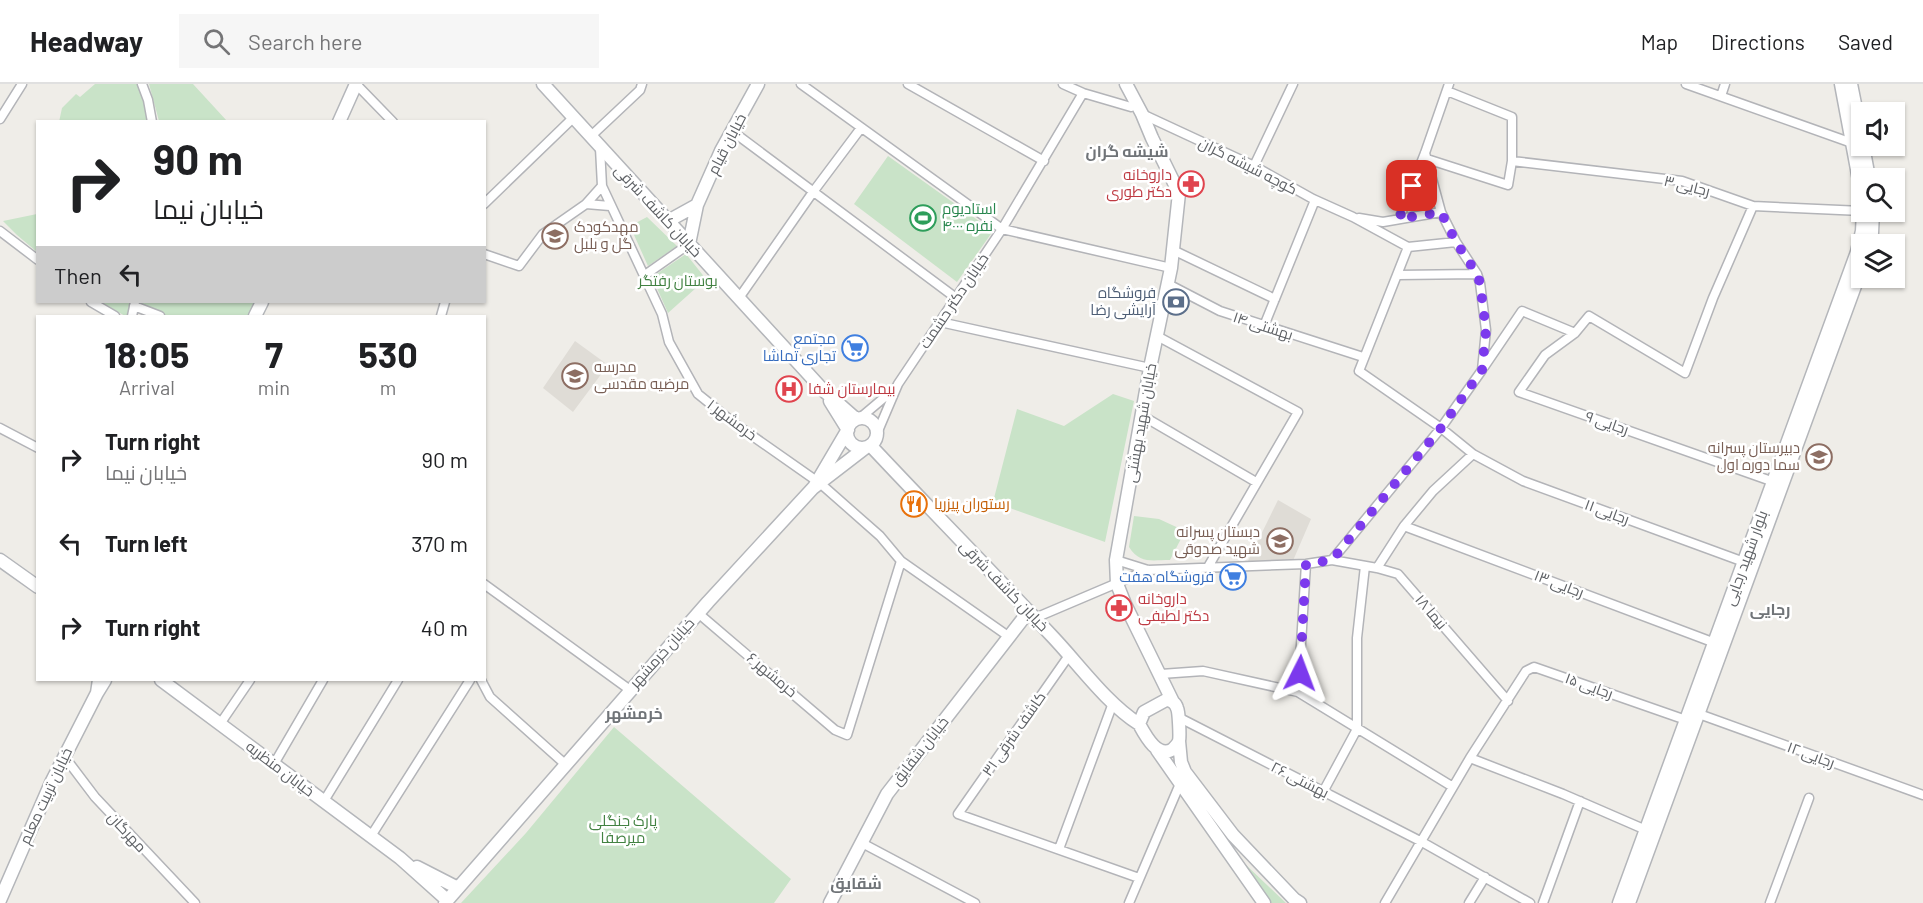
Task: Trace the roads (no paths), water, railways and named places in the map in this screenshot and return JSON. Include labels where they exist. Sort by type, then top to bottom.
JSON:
[{"type":"main road","points":[[340,120],[356,84]]},
{"type":"main road","name":"خیابان کاشف شرقی","points":[[543,84],[823,390]]},
{"type":"main road","name":"خیابان قیام","points":[[689,244],[697,205],[732,131],[758,84]]},
{"type":"main road","name":"خیابان شهید بهشتی","points":[[1118,84],[1152,138]]},
{"type":"main road","name":"خیابان شهید بهشتی","points":[[1126,84],[1179,193],[1171,268],[1150,368],[1116,560],[1117,584],[1173,702]]},
{"type":"main road","points":[[1841,84],[1851,116]]},
{"type":"main road","points":[[1851,84],[1853,102]]},
{"type":"main road","points":[[668,221],[697,205]]},
{"type":"main road","name":"بلوار شهید رجایی","points":[[1629,903],[1699,714],[1837,321],[1863,231],[1863,222]]},
{"type":"main road","name":"بلوار شهید رجایی","points":[[1837,321],[1852,288]]},
{"type":"main road","points":[[823,390],[847,430],[852,444],[868,447]]},
{"type":"main road","points":[[823,390],[858,418]]},
{"type":"main road","points":[[858,418],[865,418],[873,422],[878,431],[877,436],[868,447],[817,484],[852,422],[858,418]]},
{"type":"main road","name":"خیابان کاشف شرقی","points":[[868,447],[1032,614],[1113,703],[1126,716],[1139,724]]},
{"type":"main road","name":"خیابان خرمشهر","points":[[446,902],[698,613],[817,484]]},
{"type":"main road","name":"بلوار شهید رجایی","points":[[1619,903],[1744,562],[1778,484]]},
{"type":"main road","points":[[0,560],[36,586]]},
{"type":"main road","name":"خیابان شقایق","points":[[830,903],[887,794],[1008,636],[1032,614]]},
{"type":"main road","points":[[96,693],[99,681]]},
{"type":"main road","points":[[96,693],[104,681]]},
{"type":"main road","name":"خیابان منظریه","points":[[162,681],[400,858]]},
{"type":"main road","name":"خیابان تربیت معلم","points":[[0,900],[64,756],[96,693]]},
{"type":"main road","points":[[1264,903],[1182,777],[1177,708],[1173,702],[1166,700],[1150,707],[1144,712],[1139,724],[1157,750],[1182,777],[1233,835],[1300,903]]},
{"type":"main road","points":[[1157,750],[1170,751],[1179,741]]},
{"type":"main road","points":[[400,858],[458,888]]},
{"type":"main road","points":[[400,858],[446,902]]},
{"type":"street","points":[[0,119],[22,84]]},
{"type":"street","points":[[142,84],[152,120]]},
{"type":"street","points":[[356,84],[391,120]]},
{"type":"street","points":[[801,84],[1002,230],[1171,268]]},
{"type":"street","points":[[908,84],[1044,161]]},
{"type":"street","points":[[1064,84],[1083,93],[1131,107]]},
{"type":"street","points":[[1254,166],[1293,84]]},
{"type":"street","points":[[1686,84],[1851,139]]},
{"type":"street","points":[[1721,96],[1725,84]]},
{"type":"street","points":[[590,137],[641,87]]},
{"type":"street","points":[[1399,219],[1426,156],[1448,88],[1512,117],[1512,162],[1508,185],[1426,156]]},
{"type":"street","name":"خیابان دکتر حشمت","points":[[898,384],[1002,230],[1083,93]]},
{"type":"street","name":"کوچه شیشه گران","points":[[1142,114],[1254,166],[1315,200],[1353,217]]},
{"type":"street","points":[[486,202],[573,118]]},
{"type":"street","points":[[739,298],[861,128]]},
{"type":"street","points":[[732,131],[956,298]]},
{"type":"street","name":"خرمشهر ۱","points":[[600,148],[602,186],[662,314],[669,342],[698,394],[817,484],[880,536],[901,561],[1008,636]]},
{"type":"street","points":[[1426,156],[1441,212],[1456,242],[1477,274],[1486,330],[1482,370]]},
{"type":"street","name":"رجایی ۳","points":[[1512,162],[1682,181],[1753,206],[1851,210]]},
{"type":"street","points":[[486,255],[519,266],[543,234],[586,204],[602,186]]},
{"type":"street","points":[[1264,326],[1315,200]]},
{"type":"street","points":[[586,204],[610,206]]},
{"type":"street","points":[[1332,560],[1441,428],[1522,311],[1575,333],[1589,316],[1685,373],[1713,298],[1753,206]]},
{"type":"street","points":[[1353,217],[1383,222],[1441,212]]},
{"type":"street","points":[[1353,217],[1408,248],[1456,242]]},
{"type":"street","points":[[0,231],[36,258]]},
{"type":"street","points":[[645,275],[689,244]]},
{"type":"street","points":[[1363,357],[1408,248]]},
{"type":"street","points":[[1173,250],[1275,299]]},
{"type":"street","points":[[1398,275],[1477,274]]},
{"type":"street","name":"بهشتی ۱۴","points":[[1168,284],[1220,312],[1363,357]]},
{"type":"street","points":[[93,303],[113,315]]},
{"type":"street","points":[[134,304],[158,315]]},
{"type":"street","points":[[940,322],[1150,368]]},
{"type":"street","name":"رجایی ۹","points":[[1575,333],[1545,355],[1519,392],[1778,484]]},
{"type":"street","points":[[1157,336],[1298,412],[1208,567]]},
{"type":"street","name":"رجایی ۱۱","points":[[1363,357],[1359,371],[1441,428],[1473,454],[1523,481],[1744,562]]},
{"type":"street","points":[[858,418],[898,384]]},
{"type":"street","points":[[878,431],[898,384]]},
{"type":"street","points":[[1142,415],[1256,482]]},
{"type":"street","points":[[0,428],[36,447]]},
{"type":"street","points":[[1377,568],[1404,526],[1433,491],[1473,454]]},
{"type":"street","name":"رجایی ۱۳","points":[[1404,526],[1715,643]]},
{"type":"street","points":[[1116,560],[1148,570]]},
{"type":"street","name":"نیما ۱۸","points":[[1148,570],[1306,564],[1332,560],[1398,574],[1508,701]]},
{"type":"street","name":"خرمشهر ۶","points":[[698,613],[835,730],[848,735],[901,561]]},
{"type":"street","points":[[1298,692],[1306,564]]},
{"type":"street","points":[[1323,792],[1357,729],[1357,638],[1365,566]]},
{"type":"street","points":[[1032,614],[1117,584],[1148,570]]},
{"type":"street","points":[[486,585],[630,690]]},
{"type":"street","name":"کاشف شرقی ۳۱","points":[[1059,849],[958,814],[1070,654]]},
{"type":"street","name":"رجایی ۱۵","points":[[1508,701],[1526,671],[1534,667],[1686,720]]},
{"type":"street","points":[[1161,674],[1203,671],[1298,692],[1453,787]]},
{"type":"street","points":[[220,723],[249,681]]},
{"type":"street","points":[[274,764],[322,681]]},
{"type":"street","points":[[324,801],[397,681]]},
{"type":"street","points":[[371,837],[469,681]]},
{"type":"street","points":[[482,681],[490,697],[566,764]]},
{"type":"street","points":[[1385,903],[1470,758],[1508,701]]},
{"type":"street","points":[[1113,703],[1059,849],[1139,878]]},
{"type":"street","name":"رجایی ۱۲","points":[[1699,714],[1923,795]]},
{"type":"street","name":"بهشتی ۲۶","points":[[1178,717],[1422,842],[1530,903]]},
{"type":"street","name":"مهرگان","points":[[64,756],[95,797],[195,903]]},
{"type":"street","points":[[1470,758],[1580,801],[1646,830]]},
{"type":"street","points":[[1130,903],[1182,777]]},
{"type":"street","points":[[1770,903],[1809,798]]},
{"type":"street","points":[[1543,903],[1580,801]]},
{"type":"street","points":[[862,843],[975,903]]},
{"type":"street","points":[[1469,903],[1485,877]]},
{"type":"place","name":"داروخانه دکتر طوری","points":[[1191,184]]},
{"type":"place","name":"استادیوم ۴۰۰۰ نفره","points":[[923,218]]},
{"type":"place","name":"مهدکودک گل و بلبل","points":[[555,236]]},
{"type":"place","name":"فروشگاه آرایشی رضا","points":[[1176,302]]},
{"type":"place","name":"مجتمع تجاری تماشا","points":[[855,348]]},
{"type":"place","name":"مدرسه مرضیه مقدسی","points":[[575,376]]},
{"type":"place","name":"بیمارستان شفا","points":[[789,389]]},
{"type":"place","name":"دبیرستان پسرانه سما دوره اول","points":[[1819,457]]},
{"type":"place","name":"رستوران پیزریا","points":[[914,504]]},
{"type":"place","name":"دبستان پسرانه شهید صدوقی","points":[[1280,541]]},
{"type":"place","name":"فروشگاه هفت","points":[[1233,577]]},
{"type":"place","name":"داروخانه دکتر لطیفی","points":[[1119,608]]},
{"type":"district","name":"شیشه گران","points":[[1127,151]]},
{"type":"district","name":"رجایی","points":[[1770,609]]},
{"type":"district","name":"خرمشهر","points":[[634,713]]},
{"type":"district","name":"شقایق","points":[[856,883]]},
{"type":"park label","name":"بوستان رفتگر","points":[[678,281]]},
{"type":"park label","name":"پارک جنگلی میرصفا","points":[[623,830]]}]
